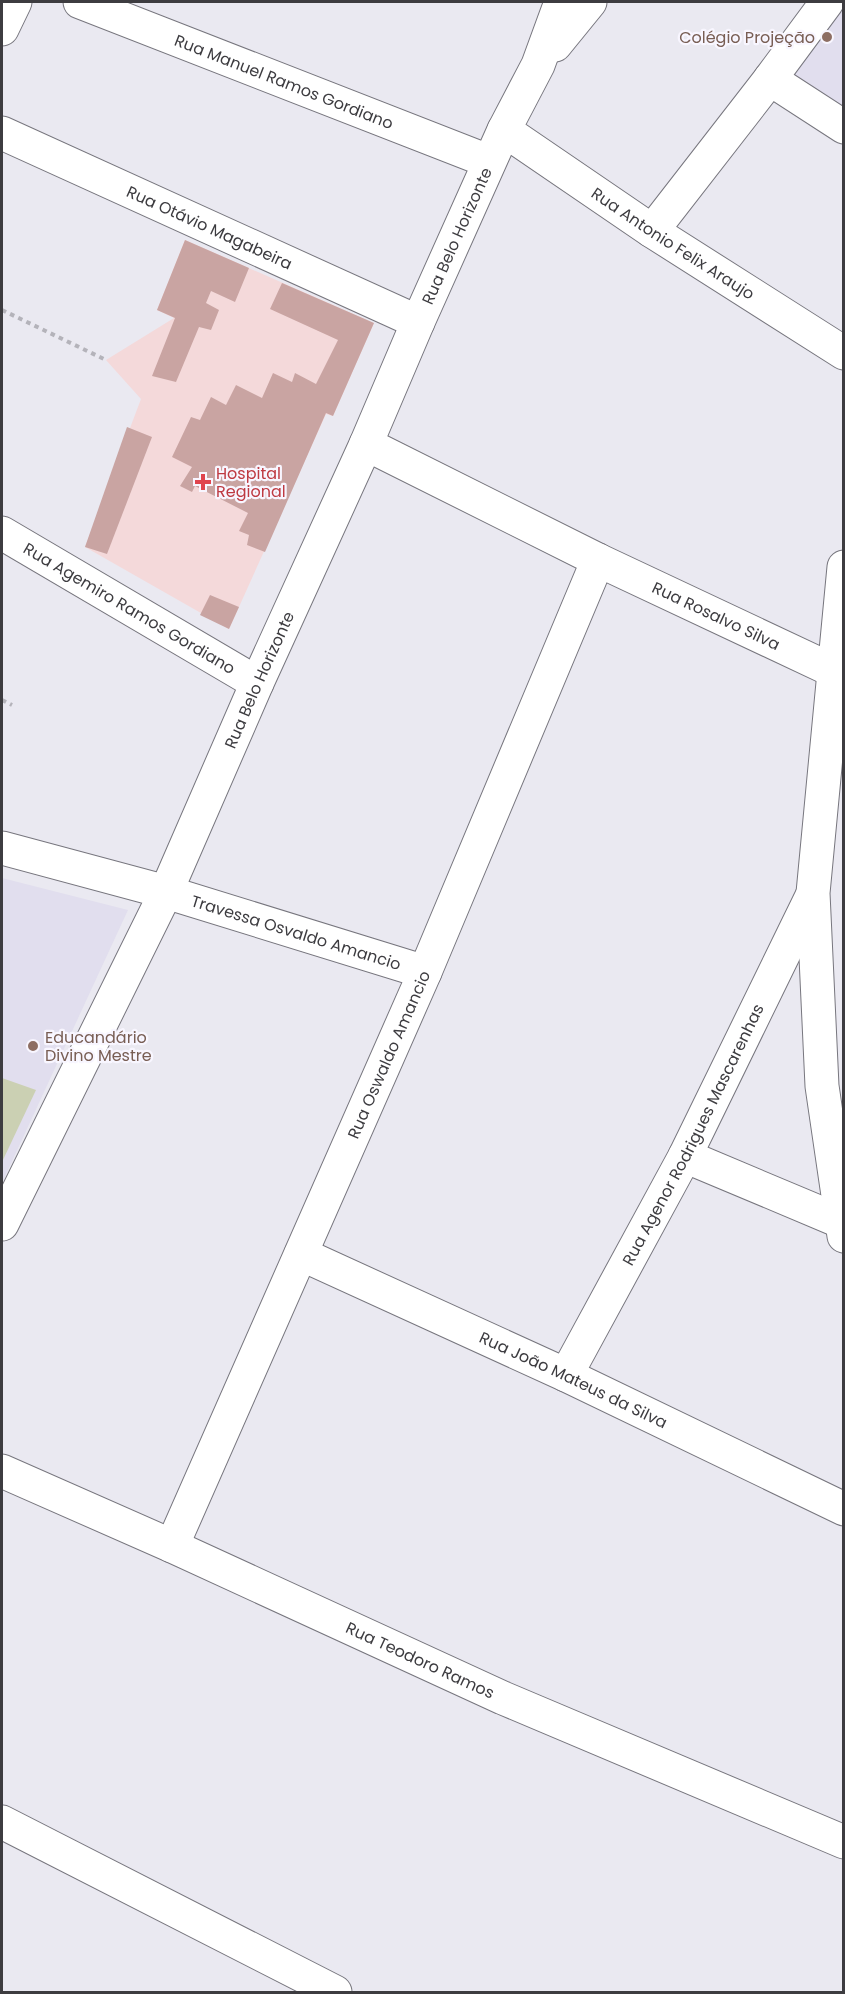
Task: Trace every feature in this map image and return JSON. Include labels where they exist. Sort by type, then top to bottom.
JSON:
[{"type":"street","points":[[2,29],[15,2]]},
{"type":"street","name":"Rua Manuel Ramos Gordiano","points":[[80,2],[488,161]]},
{"type":"street","points":[[538,65],[561,2]]},
{"type":"street","points":[[538,65],[590,2]]},
{"type":"street","points":[[652,231],[827,2]]},
{"type":"street","name":"Rua Belo Horizonte","points":[[2,1224],[166,892],[257,683],[366,444],[488,161],[538,65]]},
{"type":"street","points":[[770,79],[843,127]]},
{"type":"street","name":"Rua Antonio Felix Araujo","points":[[504,130],[652,231],[843,353]]},
{"type":"street","name":"Rua Otávio Magabeira","points":[[2,133],[418,322]]},
{"type":"street","name":"Rua Rosalvo Silva","points":[[366,444],[598,560],[834,671]]},
{"type":"street","name":"Rua Agemiro Ramos Gordiano","points":[[2,533],[257,683]]},
{"type":"street","name":"Rua Oswaldo Amancio","points":[[172,1546],[426,972],[598,560]]},
{"type":"street","name":"Rua Agenor Rodrigues Mascarenhas","points":[[843,567],[813,893],[822,1086],[843,1229]]},
{"type":"street","name":"Travessa Osvaldo Amancio","points":[[2,848],[166,892],[426,972]]},
{"type":"street","name":"Rua Agenor Rodrigues Mascarenhas","points":[[566,1375],[685,1156],[813,893]]},
{"type":"street","points":[[685,1156],[843,1229]]},
{"type":"street","name":"Rua João Mateus da Silva","points":[[301,1254],[566,1375],[843,1509]]},
{"type":"street","name":"Rua Teodoro Ramos","points":[[2,1471],[172,1546],[503,1698],[843,1842]]},
{"type":"street","points":[[2,1822],[335,1992]]},
{"type":"path","points":[[2,310],[106,360]]},
{"type":"path","points":[[2,700],[12,705]]},
{"type":"shaded area","name":"Colégio Projeção","points":[[836,2],[843,2],[843,114],[785,73]]},
{"type":"shaded area","name":"Hospital Regional","points":[[185,240],[374,323],[333,416],[326,414],[229,629],[85,547],[141,399],[106,360],[174,318],[157,310]]},
{"type":"shaded area","name":"Educandário Divino Mestre","points":[[2,878],[128,910],[2,1183]]},
{"type":"green space","points":[[2,1078],[36,1090],[2,1162]]},
{"type":"building","points":[[185,240],[249,268],[235,302],[211,291],[206,303],[219,310],[211,330],[199,327],[176,382],[152,376],[175,318],[157,310]]},
{"type":"building","points":[[282,283],[374,323],[333,416],[326,413],[265,552],[247,545],[249,535],[239,531],[248,513],[195,486],[192,492],[180,486],[192,467],[172,457],[191,417],[200,420],[211,397],[226,405],[236,385],[262,398],[273,373],[292,382],[295,373],[316,384],[338,340],[270,309]]},
{"type":"building","points":[[127,427],[152,437],[107,554],[85,547]]},
{"type":"building","points":[[210,595],[239,607],[229,629],[200,615]]},
{"type":"place","name":"Colégio Projeção","points":[[827,37]]},
{"type":"place","name":"Hospital Regional","points":[[203,482]]},
{"type":"place","name":"Educandário Divino Mestre","points":[[33,1046]]}]
